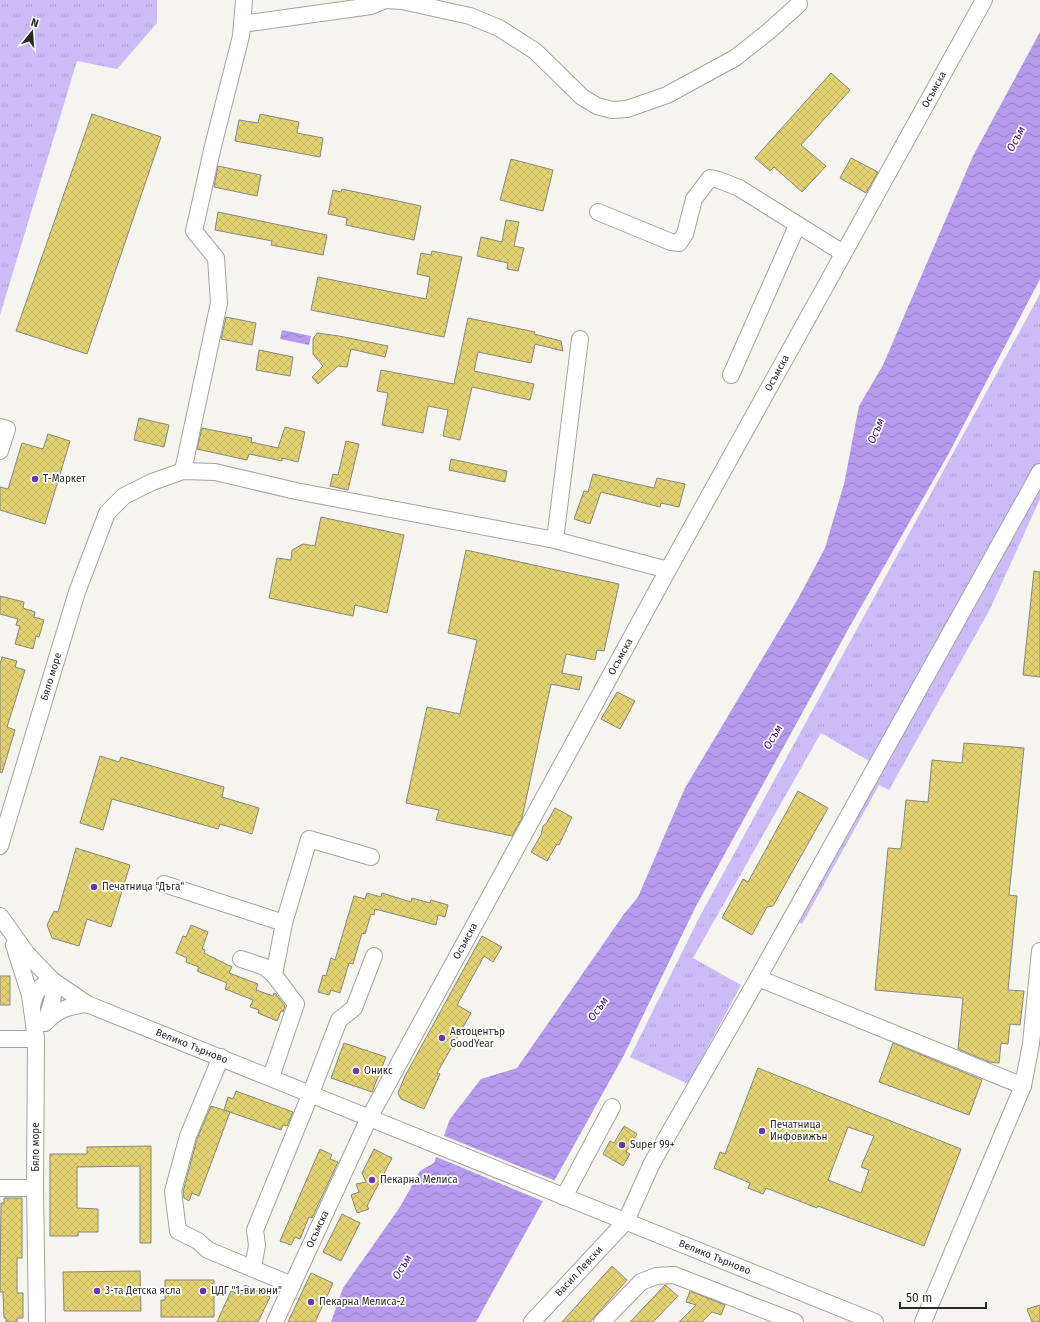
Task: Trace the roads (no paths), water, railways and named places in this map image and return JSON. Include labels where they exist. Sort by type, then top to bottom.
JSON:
[{"type":"street","points":[[244,0],[241,36],[194,231],[216,258],[219,303],[183,471],[215,472],[296,491],[555,540],[668,570]]},
{"type":"street","points":[[242,24],[371,6],[385,0],[402,1],[470,16],[499,28],[535,51],[582,97],[597,106],[612,110],[627,109],[667,95],[735,58],[768,32],[799,4]]},
{"type":"street","name":"Осъмска","points":[[275,1322],[369,1118],[668,570],[984,0]]},
{"type":"street","points":[[598,212],[671,242],[679,243],[685,234],[694,199],[710,178],[739,188],[797,226],[843,253]]},
{"type":"street","points":[[731,375],[797,226]]},
{"type":"street","points":[[555,540],[580,339]]},
{"type":"street","points":[[0,427],[7,428],[0,451]]},
{"type":"street","name":"Бяло море","points":[[1,842],[77,592],[108,513],[124,496],[152,482],[183,471]]},
{"type":"street","name":"Васил Левски","points":[[532,1322],[626,1221],[652,1163],[758,978],[1040,472]]},
{"type":"street","points":[[274,975],[284,923],[309,839],[371,857]]},
{"type":"street","points":[[164,884],[284,923]]},
{"type":"street","points":[[0,1039],[36,1039],[32,1008],[20,960],[3,921]]},
{"type":"street","name":"Велико Търново","points":[[3,921],[27,954],[52,980],[87,1004],[875,1322]]},
{"type":"street","points":[[923,1322],[1023,1086],[1031,1044],[1040,951]]},
{"type":"street","points":[[253,1268],[256,1245],[255,1230],[311,1094],[339,1020],[354,1008],[374,956]]},
{"type":"street","points":[[241,959],[265,967],[274,975],[296,1004],[271,1077]]},
{"type":"street","points":[[758,978],[1023,1086]]},
{"type":"street","points":[[32,1008],[34,994],[42,984],[52,980],[54,987],[53,1003],[45,1023]]},
{"type":"street","name":"Бяло море","points":[[37,1322],[35,1188],[36,1039],[45,1023],[54,1014],[68,1006],[87,1004]]},
{"type":"street","points":[[221,1057],[188,1136],[173,1191],[178,1231],[198,1241],[208,1250],[292,1285]]},
{"type":"street","points":[[559,1194],[612,1107]]},
{"type":"street","points":[[0,1188],[35,1188]]},
{"type":"street","points":[[602,1322],[641,1282],[656,1276],[674,1275],[795,1322]]},
{"type":"water","name":"Осъм","points":[[1040,32],[1040,279],[949,453],[850,626],[695,908],[624,1055],[476,1322],[331,1322],[343,1288],[400,1207],[420,1171],[434,1163],[450,1119],[481,1079],[517,1068],[624,914],[638,897],[685,788],[799,597],[825,548],[844,484],[859,406],[883,365],[973,156]]},
{"type":"water","points":[[282,330],[311,336],[309,345],[280,339]]},
{"type":"place","name":"Т-Маркет","points":[[35,479]]},
{"type":"place","name":"Печатница \"Дъга\"","points":[[94,887]]},
{"type":"place","name":"Автоцентър GoodYear","points":[[442,1038]]},
{"type":"place","name":"Оникс","points":[[356,1071]]},
{"type":"place","name":"Печатница Инфовижън","points":[[762,1131]]},
{"type":"place","name":"Super 99+","points":[[622,1145]]},
{"type":"place","name":"Пекарна Мелиса","points":[[372,1180]]},
{"type":"place","name":"3-та Детска ясла","points":[[97,1291]]},
{"type":"place","name":"ЦДГ \"1-ви юни\"","points":[[203,1291]]},
{"type":"place","name":"Пекарна Мелиса-2","points":[[311,1302]]}]
